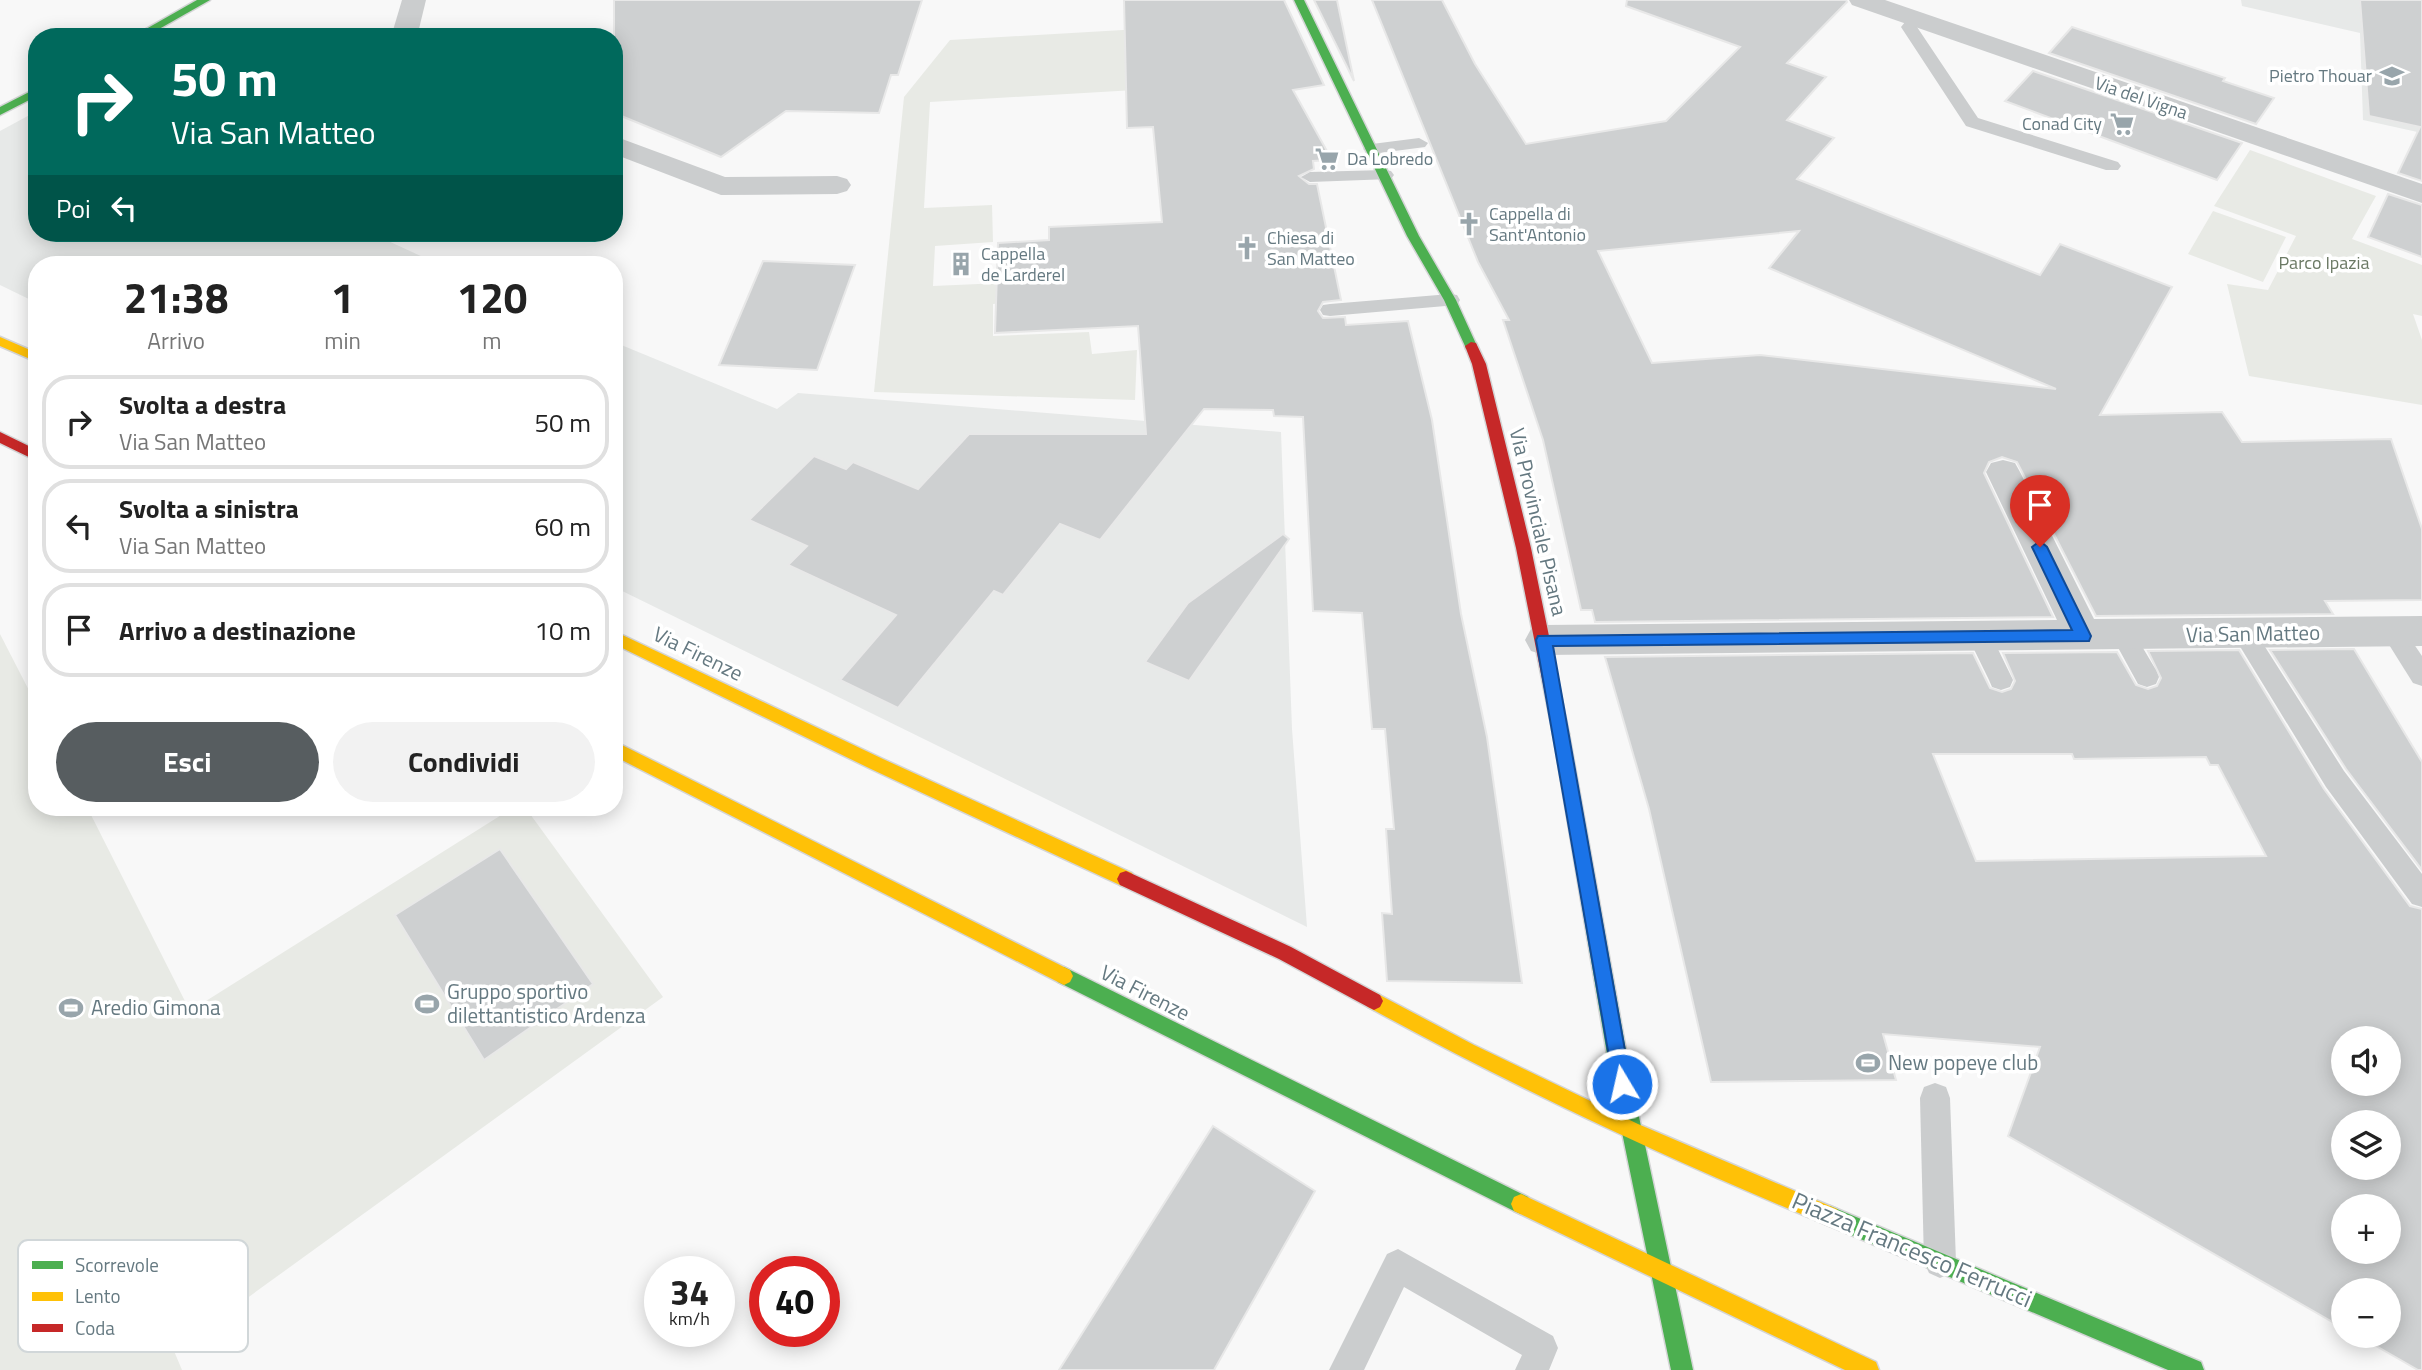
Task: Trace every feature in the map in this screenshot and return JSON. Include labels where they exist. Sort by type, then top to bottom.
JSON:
[{"type":"main road","points":[[154,28],[205,0]]},
{"type":"main road","name":"Via Provinciale Pisana","points":[[1299,0],[1413,236],[1450,300],[1479,364],[1544,640],[1631,1131],[1682,1370]]},
{"type":"main road","points":[[0,111],[28,97]]},
{"type":"main road","points":[[0,341],[28,354]]},
{"type":"main road","points":[[0,437],[28,451]]},
{"type":"main road","name":"Via Firenze","points":[[623,641],[877,764],[1285,953],[1468,1051],[1631,1131]]},
{"type":"main road","name":"Via Firenze","points":[[623,753],[1390,1140],[1659,1271]]},
{"type":"main road","name":"Piazza Francesco Ferrucci","points":[[1631,1131],[2193,1370]]},
{"type":"main road","points":[[1659,1271],[1868,1370]]},
{"type":"street","points":[[406,28],[414,0]]},
{"type":"street","name":"Via del Vigna","points":[[1861,0],[2422,194]]},
{"type":"street","points":[[623,148],[721,186],[837,185]]},
{"type":"street","points":[[2003,472],[2083,636]]},
{"type":"street","name":"Via San Matteo","points":[[1544,640],[2408,632]]},
{"type":"lane","points":[[1916,19],[1909,27],[1972,122],[2112,166]]},
{"type":"lane","points":[[1373,149],[1419,143]]},
{"type":"lane","points":[[1310,177],[1385,175]]},
{"type":"lane","points":[[1330,310],[1450,300]]},
{"type":"lane","points":[[2408,632],[2422,676]]},
{"type":"lane","points":[[2123,635],[2147,677]]},
{"type":"lane","points":[[2245,635],[2335,779],[2422,895]]},
{"type":"lane","points":[[1980,637],[2001,680]]},
{"type":"lane","points":[[1935,1098],[1940,1262]]},
{"type":"lane","points":[[1346,1370],[1398,1265],[1541,1348],[1532,1370]]},
{"type":"shaded area","name":"Pietro Thouar","points":[[2241,0],[2422,0],[2422,133],[2363,120],[2360,33],[2242,6]]},
{"type":"shaded area","points":[[28,116],[28,242],[390,242],[421,256],[28,256],[28,299],[0,285],[0,131]]},
{"type":"shaded area","points":[[623,346],[777,409],[798,393],[1281,432],[1292,729],[1307,927],[623,591]]},
{"type":"green space","points":[[1140,29],[1186,87],[930,102],[924,208],[992,205],[993,242],[935,246],[933,286],[1047,281],[1046,300],[993,304],[993,336],[1089,332],[1092,354],[1137,350],[1135,400],[874,392],[904,97],[950,40]]},
{"type":"green space","name":"Parco Ipazia","points":[[2250,150],[2376,196],[2352,239],[2422,265],[2422,316],[2413,314],[2422,340],[2422,405],[2249,376],[2227,284],[2268,290],[2296,236],[2214,206]]},
{"type":"green space","points":[[2213,211],[2286,237],[2263,282],[2188,254]]},
{"type":"green space","name":"Gruppo sportivo dilettantistico Ardenza","points":[[0,634],[28,688],[28,816],[92,816],[190,1011],[500,816],[532,816],[663,997],[248,1297],[248,1240],[18,1240],[18,1352],[174,1352],[182,1370],[0,1370]]},
{"type":"building","points":[[614,0],[922,0],[898,75],[891,75],[879,113],[786,111],[721,157],[623,117],[623,28],[614,28]]},
{"type":"building","points":[[1124,0],[1284,0],[1324,85],[1293,90],[1332,160],[1313,161],[1314,169],[1299,176],[1309,184],[1317,184],[1341,300],[1323,302],[1318,311],[1323,318],[1345,317],[1346,325],[1408,321],[1432,420],[1461,614],[1487,737],[1522,983],[1387,981],[1382,913],[1392,914],[1386,829],[1394,829],[1385,729],[1372,729],[1362,613],[1313,611],[1303,417],[1274,416],[1273,410],[1204,409],[1100,540],[1060,524],[1003,595],[994,591],[898,708],[840,680],[896,615],[788,565],[807,546],[749,520],[814,456],[846,469],[853,462],[918,489],[969,434],[1146,434],[1138,326],[995,333],[998,243],[1049,240],[1049,227],[1162,222],[1153,127],[1127,128]]},
{"type":"building","points":[[1314,0],[1337,0],[1354,81]]},
{"type":"building","points":[[1372,0],[1442,0],[1475,64],[1526,144],[1666,121],[1740,47],[1626,6],[1627,0],[1846,0],[1787,63],[1826,77],[1787,120],[1834,138],[1797,179],[2040,275],[2060,244],[2172,287],[2100,415],[2222,412],[2242,442],[2391,439],[2422,529],[2422,600],[2325,601],[2333,614],[2096,616],[2017,462],[2002,457],[1989,462],[1984,473],[2053,617],[1595,622],[1592,610],[1581,610],[1543,440],[1503,320],[1509,320],[1478,262]],"holes":[[[1799,231],[1769,268],[2056,389],[1760,355],[1652,363],[1598,251]]]},
{"type":"building","name":"Pietro Thouar","points":[[2360,0],[2422,0],[2422,181],[2398,173],[2420,127],[2369,116]]},
{"type":"building","points":[[2072,27],[2225,78],[2223,81],[2274,98],[2256,124],[2049,53]]},
{"type":"building","name":"Conad City","points":[[2033,71],[2242,143],[2217,180],[2005,101]]},
{"type":"building","points":[[2388,194],[2422,205],[2422,257],[2368,237]]},
{"type":"building","points":[[763,261],[855,265],[817,370],[719,365]]},
{"type":"building","points":[[1283,534],[1289,539],[1189,681],[1145,662],[1188,603]]},
{"type":"building","points":[[2354,649],[2422,762],[2422,870],[2346,769],[2270,650]]},
{"type":"building","points":[[2239,650],[2324,789],[2410,906],[2422,909],[2422,1370],[2380,1348],[2401,1348],[2401,1278],[2331,1278],[2331,1321],[2008,1136],[2040,1047],[1883,1034],[1896,1080],[1711,1082],[1649,809],[1605,657],[1973,653],[1990,688],[2002,692],[2011,689],[2015,681],[2003,653],[2117,652],[2136,685],[2148,689],[2157,686],[2161,678],[2148,651]],"holes":[[[1933,754],[2072,754],[2074,759],[2206,757],[2210,765],[2218,765],[2266,856],[1976,861]]]},
{"type":"building","points":[[500,849],[593,984],[484,1060],[395,915]]},
{"type":"building","points":[[1213,1126],[1315,1191],[1214,1370],[1059,1370]]},
{"type":"traffic: fast","points":[[154,28],[205,0]]},
{"type":"traffic: fast","points":[[1299,0],[1413,236],[1450,300],[1471,346]]},
{"type":"traffic: fast","points":[[0,112],[28,96]]},
{"type":"traffic: fast","points":[[1561,734],[1622,1084],[1682,1370]]},
{"type":"traffic: fast","points":[[1064,976],[1521,1204]]},
{"type":"traffic: fast","points":[[1830,1216],[2193,1370]]},
{"type":"traffic: slow","points":[[0,341],[28,354]]},
{"type":"traffic: slow","points":[[623,641],[877,764],[1126,879]]},
{"type":"traffic: slow","points":[[623,753],[1064,976]]},
{"type":"traffic: slow","points":[[1374,1001],[1467,1051],[1631,1131],[1830,1216]]},
{"type":"traffic: slow","points":[[1521,1204],[1868,1370]]},
{"type":"traffic: jam","points":[[1471,346],[1479,364],[1513,502],[1561,734]]},
{"type":"traffic: jam","points":[[0,437],[28,451]]},
{"type":"traffic: jam","points":[[1126,879],[1285,953],[1374,1001]]},
{"type":"place","name":"Pietro Thouar","points":[[2392,76]]},
{"type":"place","name":"Conad City","points":[[2122,124]]},
{"type":"place","name":"Da Lobredo","points":[[1327,159]]},
{"type":"place","name":"Cappella di Sant'Antonio","points":[[1469,224]]},
{"type":"place","name":"Chiesa di San Matteo","points":[[1247,248]]},
{"type":"place","name":"Cappella de Larderel","points":[[961,264]]},
{"type":"place","name":"Gruppo sportivo dilettantistico Ardenza","points":[[427,1004]]},
{"type":"place","name":"Aredio Gimona","points":[[71,1008]]},
{"type":"place","name":"New popeye club","points":[[1868,1063]]},
{"type":"route","points":[[1622,1084],[1544,640],[2083,636],[2040,547]]}]
